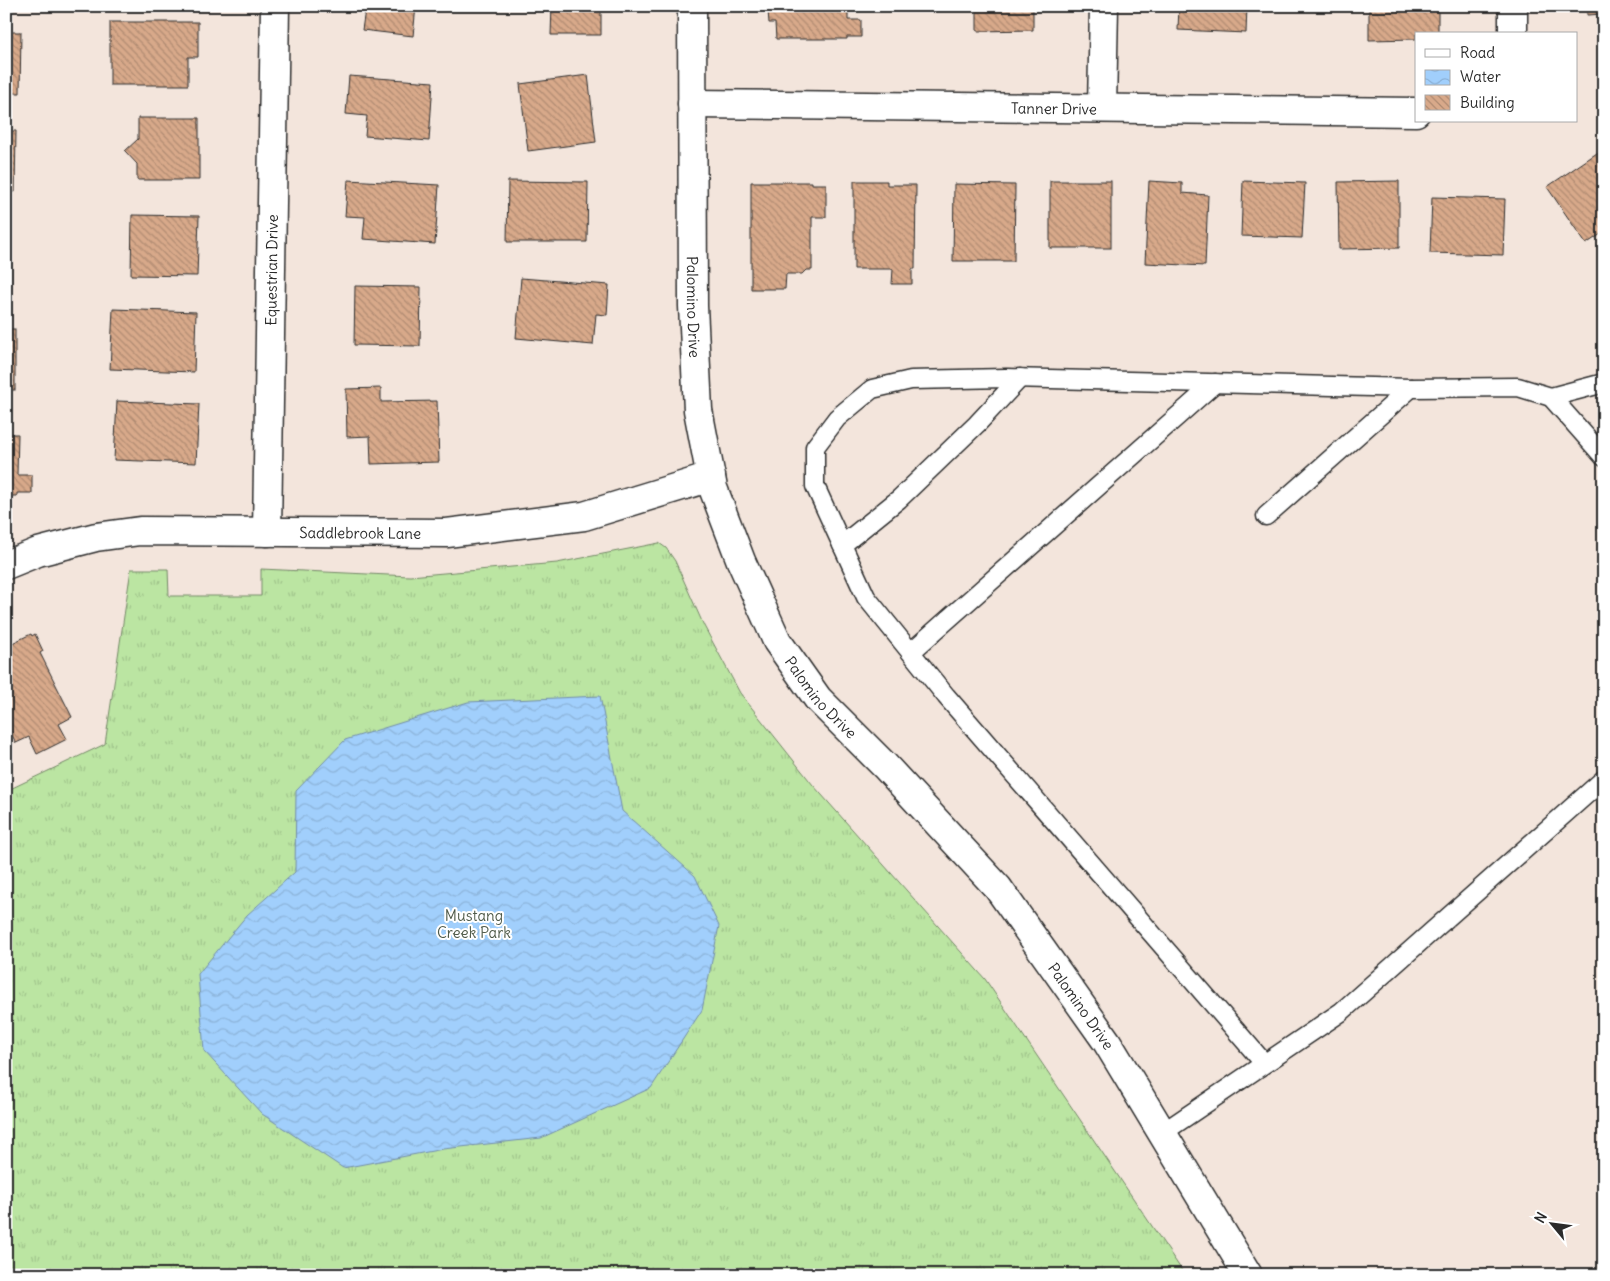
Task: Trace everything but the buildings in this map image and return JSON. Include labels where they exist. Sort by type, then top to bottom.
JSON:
[{"type":"street","name":"Equestrian Drive","points":[[267,532],[275,6]]},
{"type":"street","name":"Palomino Drive","points":[[692,6],[693,306],[698,410],[713,488],[741,560],[777,641],[818,699],[885,766],[998,888],[1107,1042],[1248,1275]]},
{"type":"street","points":[[1102,108],[1104,6]]},
{"type":"street","points":[[1513,6],[1513,32]]},
{"type":"street","name":"Tanner Drive","points":[[692,104],[1415,112]]},
{"type":"street","name":"Saddlebrook Lane","points":[[6,565],[38,552],[96,537],[140,531],[447,533],[584,516],[711,477]]},
{"type":"lane","points":[[842,545],[899,499],[977,424],[1020,378]]},
{"type":"lane","points":[[1264,1063],[946,696],[866,597],[815,486],[815,447],[837,418],[872,389],[911,380],[1020,378],[1412,388],[1518,387],[1551,397],[1604,383]]},
{"type":"lane","points":[[911,652],[1215,383]]},
{"type":"lane","points":[[1266,516],[1412,388]]},
{"type":"lane","points":[[1551,397],[1604,457]]},
{"type":"lane","points":[[1162,1133],[1341,1012],[1604,779]]},
{"type":"green space","name":"Mustang Creek Park","points":[[659,543],[666,548],[675,561],[704,626],[740,693],[813,785],[985,979],[1185,1275],[6,1275],[6,791],[105,744],[131,569],[168,569],[169,596],[261,596],[261,569],[410,576],[557,563]]},
{"type":"water","points":[[600,696],[622,811],[695,876],[719,926],[702,1010],[651,1088],[541,1138],[443,1149],[343,1168],[262,1114],[204,1051],[198,974],[247,915],[295,872],[296,791],[345,740],[468,702]]}]
